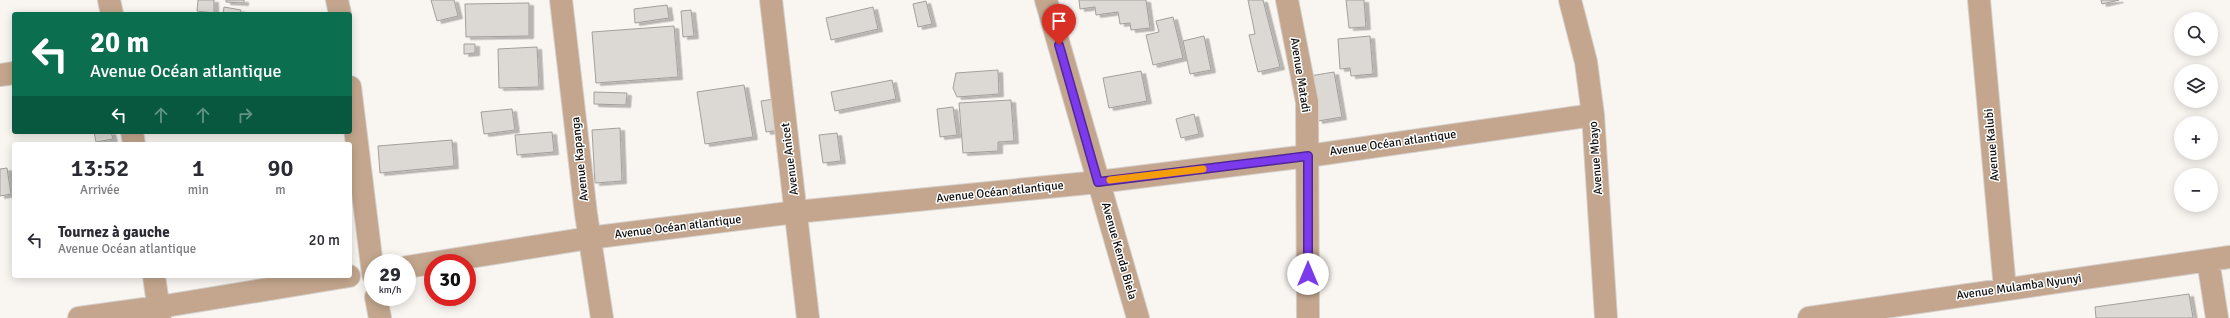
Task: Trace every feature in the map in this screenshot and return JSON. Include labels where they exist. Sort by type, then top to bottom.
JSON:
[{"type":"street","points":[[109,0],[112,12]]},
{"type":"street","points":[[337,0],[340,12]]},
{"type":"street","name":"Avenue Kapanga","points":[[561,0],[589,238],[602,318]]},
{"type":"street","name":"Avenue Anicet","points":[[771,0],[808,318]]},
{"type":"street","name":"Avenue Kenda Biela","points":[[1046,0],[1138,318]]},
{"type":"street","name":"Avenue Matadi","points":[[1287,0],[1307,102],[1308,318]]},
{"type":"street","name":"Avenue Mbayo","points":[[1570,0],[1586,62],[1593,115],[1606,318]]},
{"type":"street","name":"Avenue Kalubi","points":[[1979,0],[2005,289]]},
{"type":"street","points":[[0,75],[12,73]]},
{"type":"street","points":[[352,103],[371,254]]},
{"type":"street","name":"Avenue Océan atlantique","points":[[416,266],[589,238],[796,212],[1098,182],[1308,156],[1593,115]]},
{"type":"street","name":"Avenue Mulamba Nyunyi","points":[[1809,318],[1869,313],[2005,289],[2230,257]]},
{"type":"street","points":[[2208,260],[2217,318]]},
{"type":"street","points":[[352,276],[364,274]]},
{"type":"street","points":[[154,278],[160,313]]},
{"type":"street","points":[[79,318],[160,313],[339,278]]},
{"type":"street","points":[[378,306],[380,318]]},
{"type":"building","points":[[198,0],[214,0],[214,12],[197,11]]},
{"type":"building","points":[[226,0],[244,0],[244,3],[226,2]]},
{"type":"building","points":[[431,0],[454,0],[458,16],[437,21]]},
{"type":"building","points":[[1079,0],[1146,0],[1150,28],[1131,30],[1130,23],[1120,24],[1118,12],[1096,15],[1095,7],[1080,9]]},
{"type":"building","points":[[1248,0],[1263,0],[1280,67],[1258,72],[1249,35],[1255,34]]},
{"type":"building","points":[[1346,0],[1364,0],[1366,27],[1349,28]]},
{"type":"building","points":[[2101,0],[2119,0],[2102,4]]},
{"type":"building","points":[[926,1],[932,24],[918,27],[913,4]]},
{"type":"building","points":[[529,3],[529,36],[466,37],[465,4]]},
{"type":"building","points":[[667,5],[669,18],[635,23],[634,9]]},
{"type":"building","points":[[224,7],[241,10],[240,12],[223,12]]},
{"type":"building","points":[[873,7],[878,29],[831,40],[826,18]]},
{"type":"building","points":[[691,10],[694,36],[683,37],[681,11]]},
{"type":"building","points":[[1173,17],[1183,58],[1153,65],[1146,35],[1159,32],[1156,21]]},
{"type":"building","points":[[674,26],[678,77],[596,83],[592,32]]},
{"type":"building","points":[[1204,36],[1211,70],[1190,74],[1183,41]]},
{"type":"building","points":[[1370,36],[1373,74],[1351,76],[1350,68],[1340,69],[1338,39]]},
{"type":"building","points":[[464,44],[475,44],[475,53],[464,54]]},
{"type":"building","points":[[537,47],[539,87],[499,88],[498,49]]},
{"type":"building","points":[[998,70],[999,94],[957,97],[953,88],[956,73]]},
{"type":"building","points":[[1141,71],[1147,101],[1109,108],[1103,78]]},
{"type":"building","points":[[1334,72],[1342,117],[1318,121],[1310,76]]},
{"type":"building","points":[[892,80],[896,99],[835,111],[831,92]]},
{"type":"building","points":[[744,85],[753,137],[705,144],[697,92]]},
{"type":"building","points":[[594,92],[627,93],[626,105],[594,104]]},
{"type":"building","points":[[781,98],[786,129],[766,132],[761,101]]},
{"type":"building","points":[[1011,100],[1014,141],[998,142],[998,151],[963,153],[959,103]]},
{"type":"building","points":[[953,107],[957,135],[940,137],[937,109]]},
{"type":"building","points":[[512,109],[515,130],[484,134],[481,112]]},
{"type":"building","points":[[1194,114],[1199,134],[1181,138],[1176,119]]},
{"type":"building","points":[[620,128],[622,181],[595,183],[592,130]]},
{"type":"building","points":[[552,132],[554,152],[517,155],[515,135]]},
{"type":"building","points":[[837,133],[841,161],[823,163],[819,135]]},
{"type":"building","points":[[94,134],[112,134],[113,139],[96,142]]},
{"type":"building","points":[[452,140],[454,166],[380,173],[378,146]]},
{"type":"building","points":[[7,168],[11,194],[0,196],[0,169]]},
{"type":"building","points":[[2189,294],[2193,318],[2096,318],[2095,307]]},
{"type":"slow traffic","points":[[1110,180],[1203,169]]},
{"type":"route","points":[[1059,45],[1098,182],[1308,156],[1308,274]]}]
